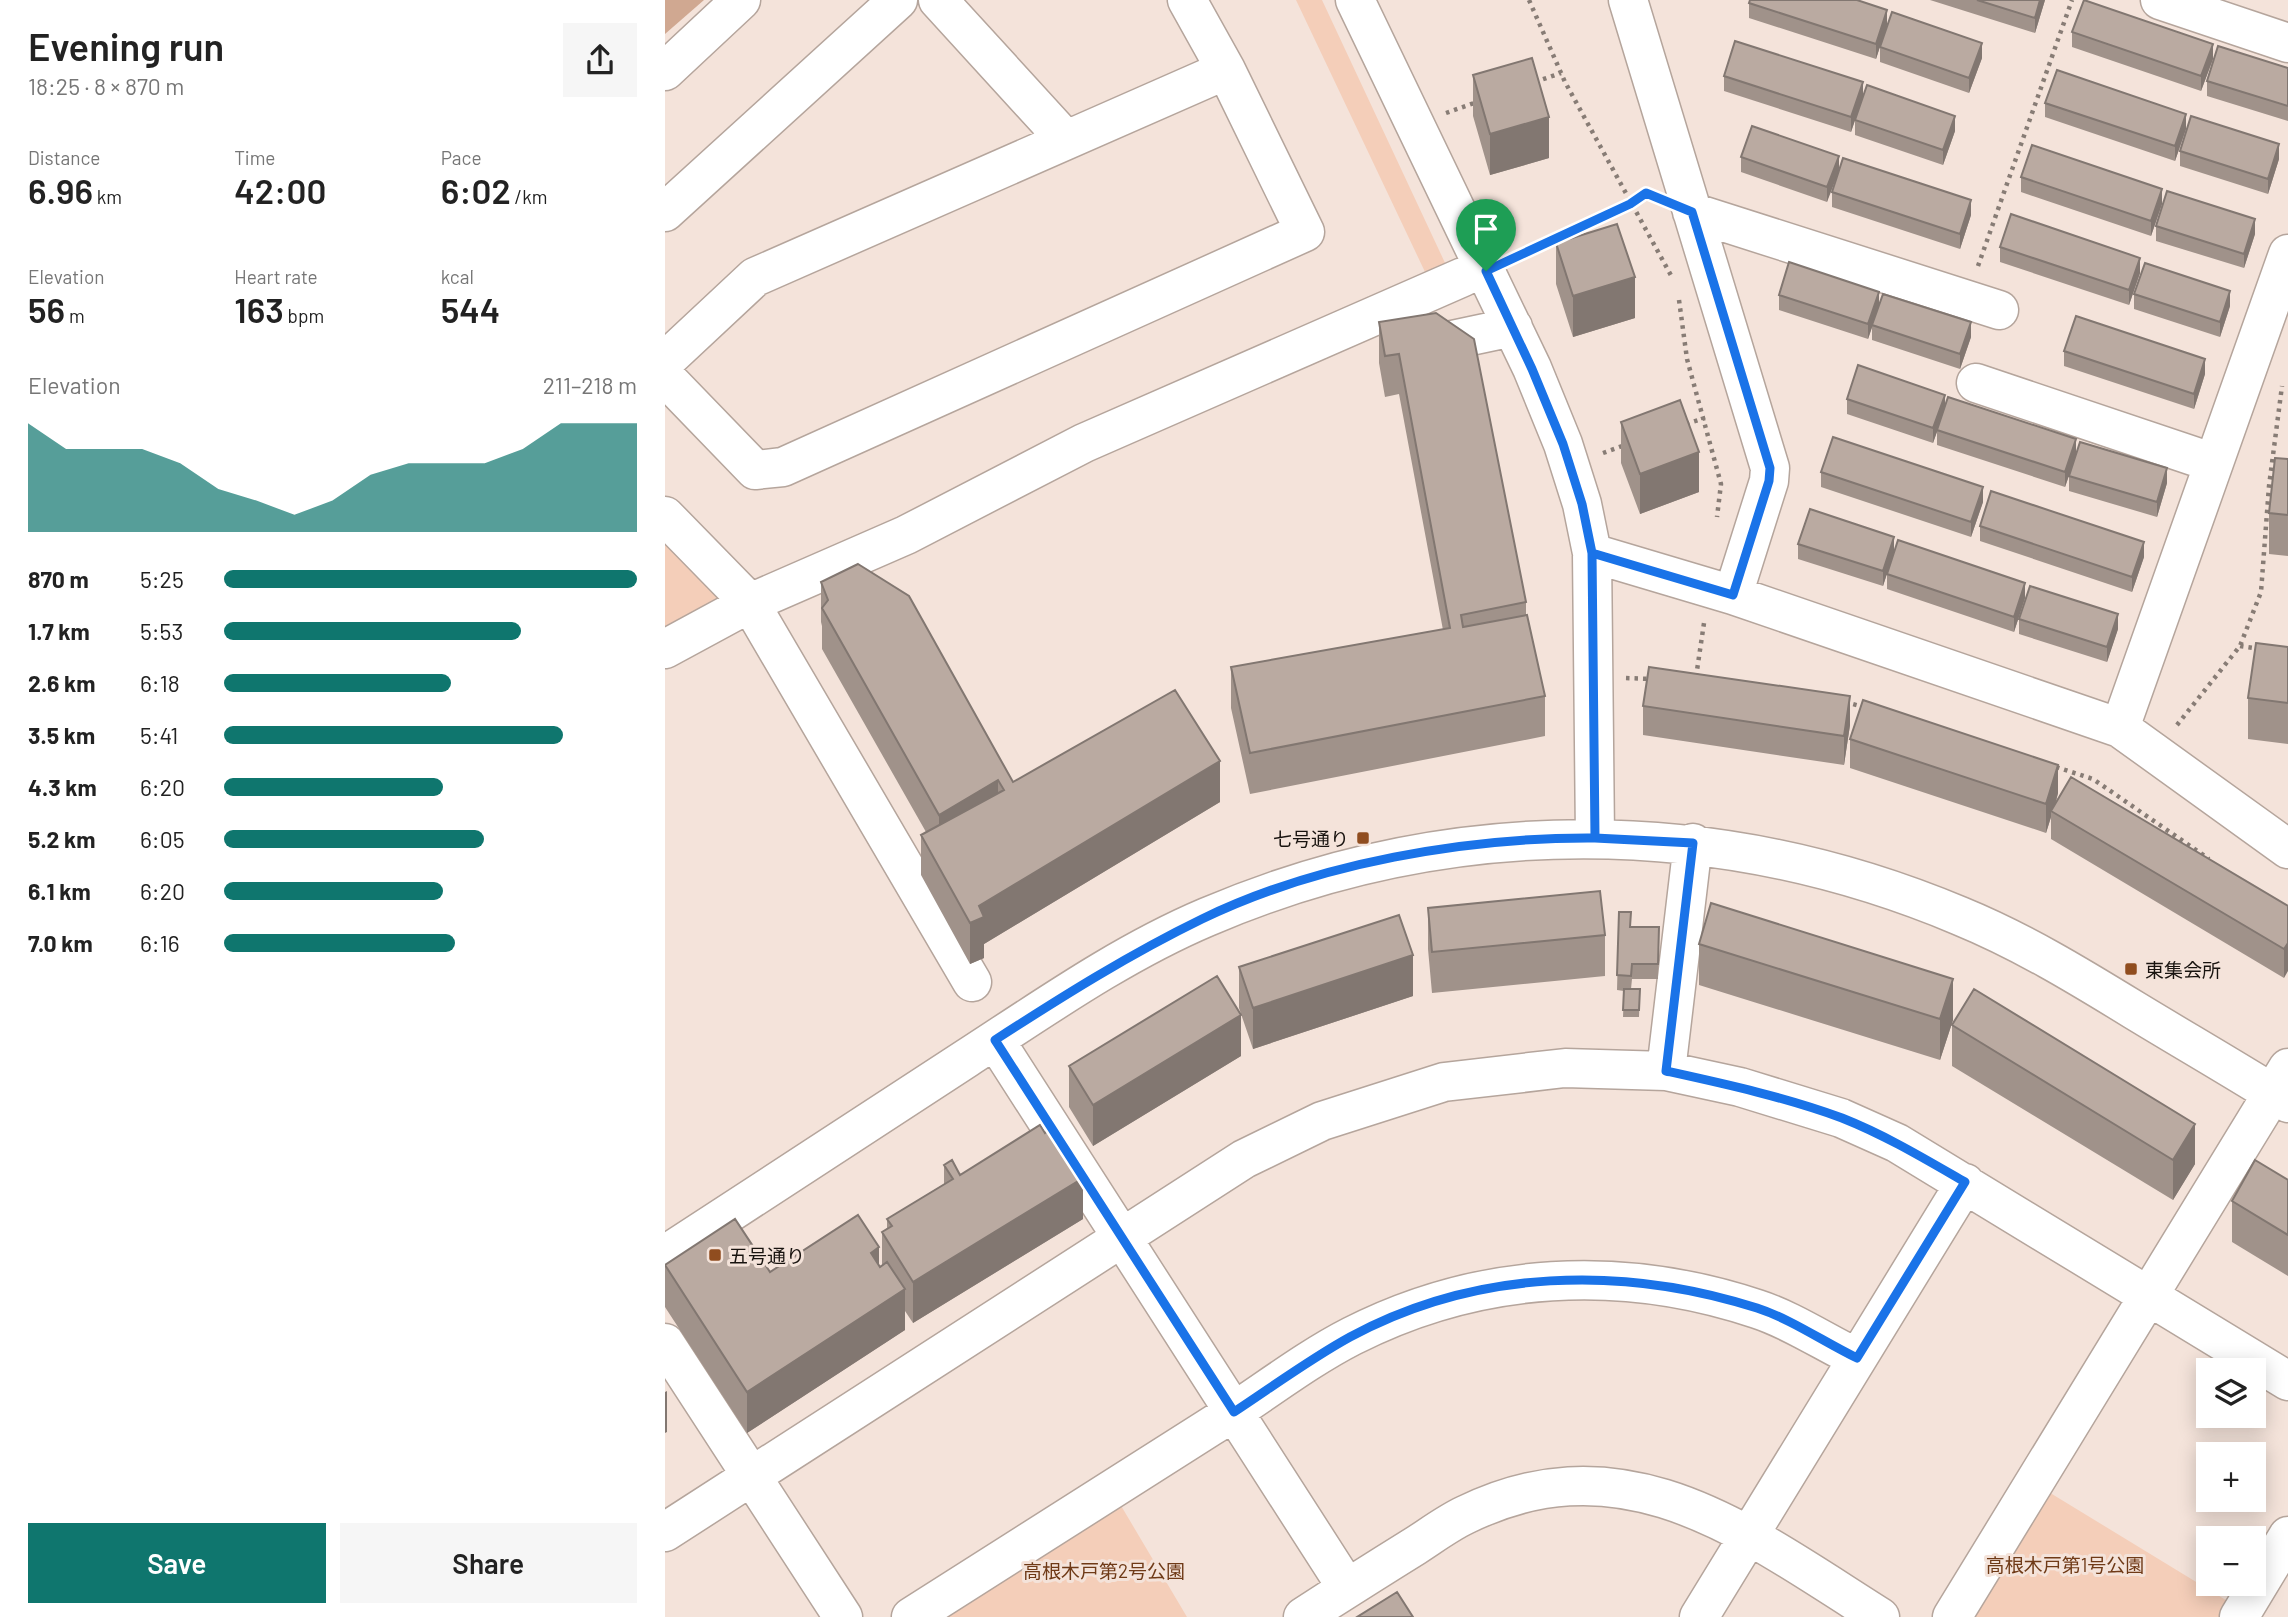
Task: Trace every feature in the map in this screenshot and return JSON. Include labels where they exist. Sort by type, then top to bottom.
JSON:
[{"type":"street","points":[[665,71],[741,0]]},
{"type":"street","points":[[665,212],[898,0]]},
{"type":"street","points":[[938,0],[1066,141]]},
{"type":"street","points":[[665,377],[755,470],[783,467],[1305,232],[1226,70],[1187,0]]},
{"type":"street","points":[[1355,0],[1415,124],[1475,274],[1513,327],[1570,464],[1592,553],[1595,838]]},
{"type":"street","points":[[1628,0],[1770,468],[1769,481],[1721,591]]},
{"type":"street","points":[[2159,0],[2288,43]]},
{"type":"street","points":[[665,361],[755,276],[1226,70]]},
{"type":"street","points":[[1692,212],[1982,305]]},
{"type":"street","points":[[2120,727],[2288,254]]},
{"type":"street","points":[[665,649],[750,603],[906,535],[1084,443],[1475,274]]},
{"type":"street","points":[[1379,355],[1513,327]]},
{"type":"street","points":[[1976,383],[2214,463]]},
{"type":"street","points":[[665,516],[750,603],[972,982]]},
{"type":"street","points":[[1592,553],[1721,591],[2120,727],[2288,849]]},
{"type":"street","points":[[665,1255],[1102,971],[1192,924],[1316,877],[1486,844],[1595,838],[1693,843],[1788,862],[1882,886],[1962,916],[2041,953],[2283,1088],[2149,1295],[1952,1617]]},
{"type":"street","points":[[1666,1071],[1693,843]]},
{"type":"street","points":[[995,1040],[1347,1588]]},
{"type":"street","points":[[665,1532],[1244,1159],[1322,1121],[1393,1096],[1444,1082],[1511,1073],[1565,1068],[1666,1071],[1740,1087],[1841,1118],[1897,1143],[1965,1182],[2288,1381]]},
{"type":"street","points":[[1699,1617],[1965,1182]]},
{"type":"street","points":[[911,1617],[1350,1337],[1391,1318],[1486,1288],[1548,1280],[1597,1278],[1668,1285],[1759,1309],[1857,1358]]},
{"type":"street","points":[[665,1343],[842,1617]]},
{"type":"street","points":[[1303,1617],[1465,1515],[1499,1502],[1560,1488],[1595,1484],[1629,1488],[1684,1505],[1750,1535],[1880,1617]]},
{"type":"street","points":[[2239,1617],[2288,1536]]},
{"type":"path","points":[[1529,0],[1561,73],[1678,288],[1688,359],[1721,484],[1717,523]]},
{"type":"path","points":[[1982,305],[2072,0]]},
{"type":"path","points":[[1524,86],[1561,73]]},
{"type":"path","points":[[1415,124],[1488,99]]},
{"type":"path","points":[[1475,274],[1630,204],[1646,193],[1692,212]]},
{"type":"path","points":[[2155,753],[2240,646],[2261,592],[2282,379]]},
{"type":"path","points":[[1680,426],[1705,418]]},
{"type":"path","points":[[1570,464],[1631,443]]},
{"type":"path","points":[[2271,471],[2280,472]]},
{"type":"path","points":[[1696,681],[1721,591]]},
{"type":"path","points":[[2240,646],[2264,650]]},
{"type":"path","points":[[1615,678],[1655,679]]},
{"type":"path","points":[[1837,701],[1875,711]]},
{"type":"path","points":[[2055,767],[2093,779],[2219,866]]},
{"type":"green space","points":[[1296,0],[1322,0],[1446,265],[1426,274]]},
{"type":"green space","points":[[665,538],[725,597],[665,626]]},
{"type":"green space","name":"高根木戸第1号公園","points":[[2047,1491],[2196,1582],[2196,1596],[2219,1596],[2229,1602],[2220,1617],[1969,1617]]},
{"type":"green space","name":"高根木戸第2号公園","points":[[1120,1504],[1187,1617],[941,1617]]},
{"type":"shaded area","points":[[665,0],[704,0],[665,34]]},
{"type":"building","points":[[1750,0],[1857,0],[1887,10],[1876,44],[1749,3]]},
{"type":"building","points":[[1977,0],[2040,0],[2035,18]]},
{"type":"building","points":[[2084,0],[2213,44],[2201,76],[2072,32]]},
{"type":"building","points":[[1892,12],[1982,43],[1969,78],[1880,47]]},
{"type":"building","points":[[1735,41],[1863,82],[1851,117],[1724,76]]},
{"type":"building","points":[[2218,46],[2288,68],[2288,106],[2207,81]]},
{"type":"building","points":[[1532,58],[1549,117],[1490,134],[1473,75]]},
{"type":"building","points":[[2057,70],[2186,114],[2175,146],[2045,103]]},
{"type":"building","points":[[1867,85],[1955,116],[1943,150],[1855,120]]},
{"type":"building","points":[[2191,116],[2279,144],[2268,179],[2180,151]]},
{"type":"building","points":[[1752,126],[1839,156],[1827,187],[1741,157]]},
{"type":"building","points":[[2032,145],[2162,189],[2151,221],[2021,177]]},
{"type":"building","points":[[1843,158],[1971,200],[1960,234],[1832,192]]},
{"type":"building","points":[[2167,191],[2255,219],[2244,254],[2156,226]]},
{"type":"building","points":[[2011,214],[2140,258],[2129,290],[2000,247]]},
{"type":"building","points":[[1617,224],[1635,277],[1573,296],[1556,243]]},
{"type":"building","points":[[1789,262],[1879,292],[1868,324],[1779,295]]},
{"type":"building","points":[[2145,263],[2230,291],[2220,322],[2134,294]]},
{"type":"building","points":[[1883,294],[1971,322],[1960,354],[1872,325]]},
{"type":"building","points":[[1436,313],[1474,339],[1526,602],[1461,615],[1463,627],[1527,615],[1545,696],[1250,753],[1231,667],[1450,628],[1399,354],[1385,356],[1379,322]]},
{"type":"building","points":[[2076,316],[2205,359],[2194,394],[2064,351]]},
{"type":"building","points":[[1858,365],[1945,395],[1933,428],[1847,399]]},
{"type":"building","points":[[1948,397],[2076,439],[2065,472],[1937,430]]},
{"type":"building","points":[[1680,400],[1699,452],[1640,474],[1621,422]]},
{"type":"building","points":[[1833,437],[1983,487],[1971,522],[1821,472]]},
{"type":"building","points":[[2080,442],[2167,468],[2157,502],[2069,476]]},
{"type":"building","points":[[2275,458],[2288,459],[2288,515],[2269,513]]},
{"type":"building","points":[[1991,491],[2144,542],[2132,577],[1980,526]]},
{"type":"building","points":[[1810,509],[1894,537],[1883,571],[1798,544]]},
{"type":"building","points":[[1898,540],[2025,583],[2014,617],[1887,574]]},
{"type":"building","points":[[858,564],[909,596],[1013,782],[1175,690],[1220,761],[979,906],[984,917],[970,923],[921,835],[1004,790],[998,780],[939,815],[822,608],[828,600],[821,582]]},
{"type":"building","points":[[2030,586],[2118,614],[2107,647],[2019,619]]},
{"type":"building","points":[[2256,643],[2288,647],[2288,703],[2248,698]]},
{"type":"building","points":[[1649,667],[1850,696],[1844,736],[1643,706]]},
{"type":"building","points":[[1863,700],[2058,765],[2046,804],[1850,739]]},
{"type":"building","points":[[2071,777],[2288,906],[2288,943],[2284,949],[2051,811]]},
{"type":"building","points":[[1600,891],[1605,935],[1432,952],[1428,908]]},
{"type":"building","points":[[1711,903],[1953,979],[1940,1019],[1699,944]]},
{"type":"building","points":[[1619,912],[1631,912],[1630,927],[1659,927],[1658,964],[1632,964],[1631,976],[1617,975]]},
{"type":"building","points":[[1399,915],[1413,955],[1253,1008],[1239,967]]},
{"type":"building","points":[[1217,976],[1241,1015],[1093,1105],[1069,1066]]},
{"type":"building","points":[[1624,989],[1640,989],[1639,1010],[1623,1010]]},
{"type":"building","points":[[1974,989],[2195,1124],[2173,1160],[1952,1025]]},
{"type":"building","points":[[1040,1125],[1045,1133],[1052,1128],[1083,1178],[913,1282],[882,1232],[892,1226],[887,1219],[953,1179],[944,1165],[952,1160],[960,1175]]},
{"type":"building","points":[[2255,1160],[2288,1180],[2288,1235],[2232,1201]]},
{"type":"building","points":[[858,1215],[879,1247],[871,1253],[880,1267],[887,1262],[905,1289],[747,1392],[665,1265],[735,1219],[770,1272]]},
{"type":"building","points":[[1397,1592],[1413,1617],[1357,1617]]},
{"type":"place","name":"七号通り","points":[[1363,838]]},
{"type":"place","name":"東集会所","points":[[2131,969]]},
{"type":"place","name":"五号通り","points":[[715,1255]]},
{"type":"route","points":[[1486,271],[1532,369],[1563,444],[1582,504],[1592,553],[1595,838],[1693,843],[1666,1071],[1740,1087],[1841,1118],[1897,1143],[1965,1182],[1857,1358],[1759,1309],[1668,1285],[1597,1278],[1548,1280],[1486,1288],[1391,1318],[1350,1337],[1234,1412],[995,1040],[1102,971],[1204,918],[1316,877],[1374,863],[1486,844],[1553,838],[1595,838],[1593,648],[1592,553],[1733,595],[1769,481],[1770,468],[1692,212],[1646,193],[1630,204],[1486,271]]}]
